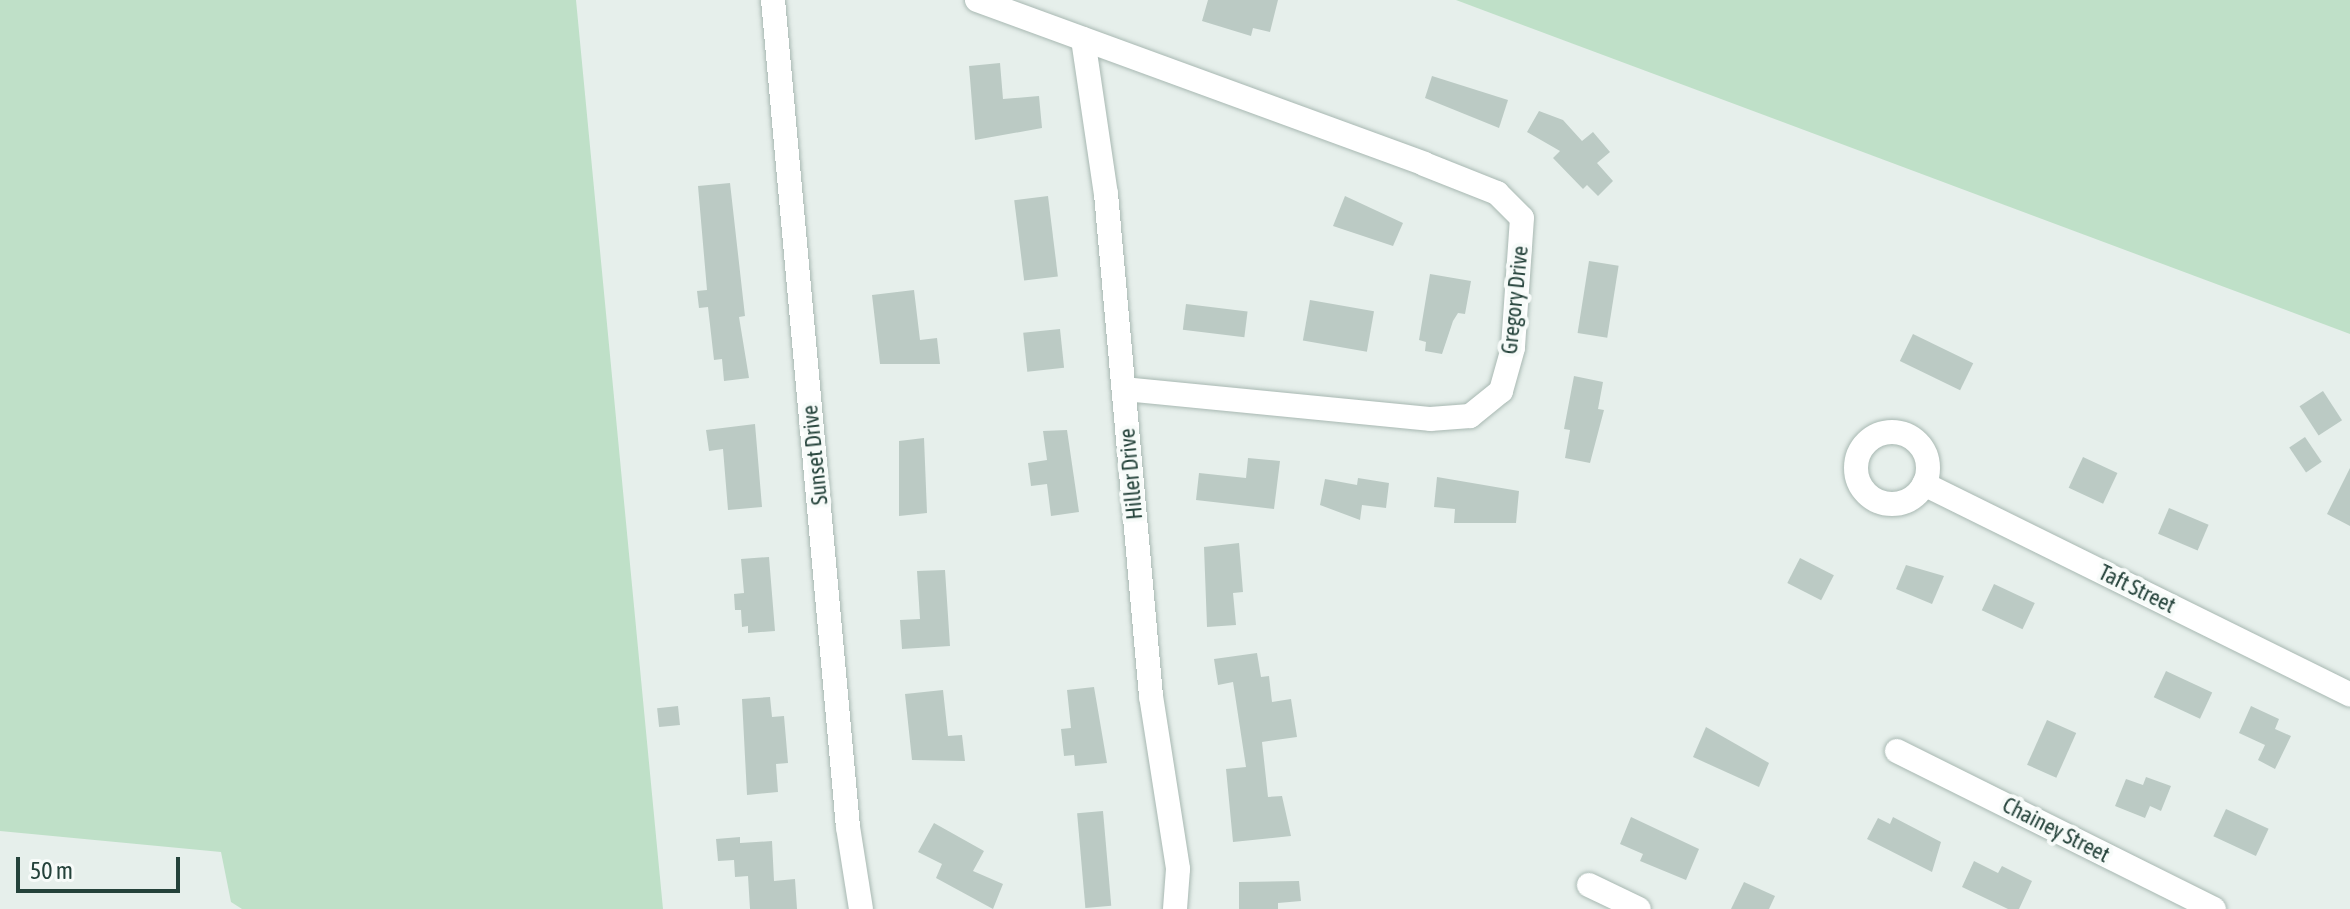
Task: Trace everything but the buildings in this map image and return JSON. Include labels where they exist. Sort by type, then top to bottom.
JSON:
[{"type":"street","name":"Sunset Drive","points":[[773,0],[848,827],[861,909]]},
{"type":"street","name":"Gregory Drive","points":[[977,0],[1497,193],[1522,218],[1513,348],[1501,391],[1470,416],[1430,419],[1124,389]]},
{"type":"street","name":"Hiller Drive","points":[[1083,39],[1106,194],[1151,696],[1178,869],[1175,909]]},
{"type":"street","name":"Taft Street","points":[[1924,484],[2350,695]]},
{"type":"street","name":"Chainey Street","points":[[1897,751],[2214,909]]},
{"type":"street","points":[[1589,885],[1639,909]]},
{"type":"green space","points":[[0,0],[576,0],[663,909],[242,909],[231,902],[221,852],[0,831]]},
{"type":"green space","points":[[1456,0],[2350,0],[2350,334]]}]
